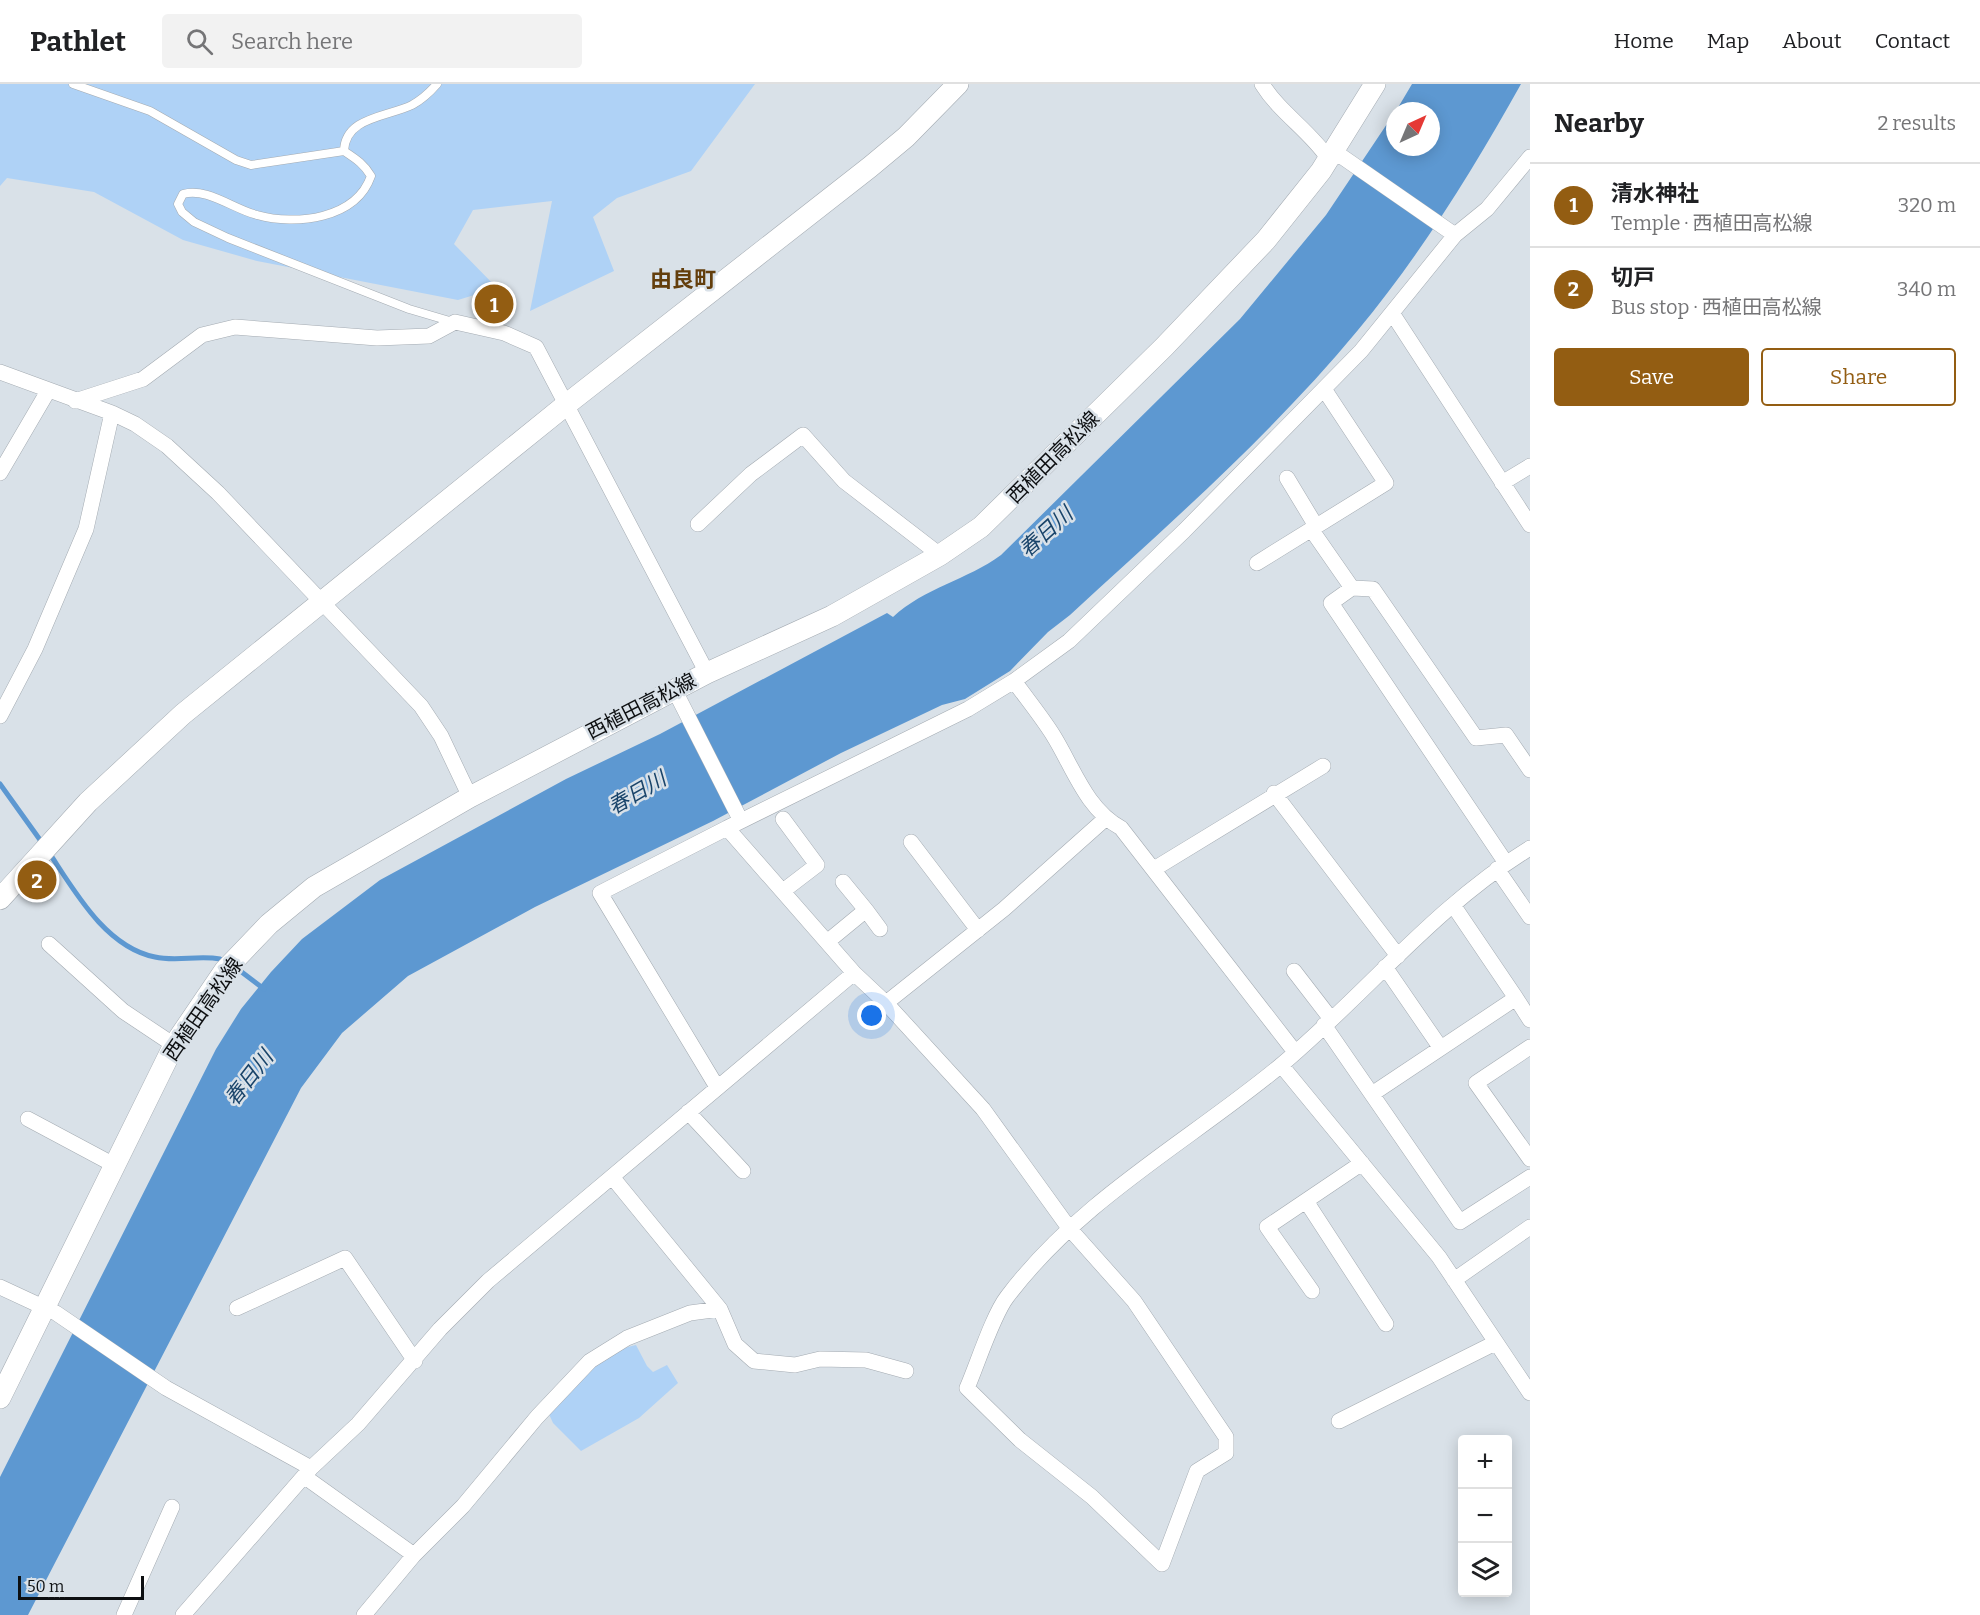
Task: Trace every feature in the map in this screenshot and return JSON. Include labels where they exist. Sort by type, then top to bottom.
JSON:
[{"type":"main road","points":[[0,899],[53,839],[127,764],[183,714],[567,404],[870,167],[906,137],[958,84]]},
{"type":"main road","name":"西植田高松線","points":[[0,1398],[51,1310],[174,1045],[225,970],[269,924],[314,887],[470,797],[706,672],[832,616],[940,555],[981,527],[1164,347],[1266,240],[1328,158],[1375,84]]},
{"type":"street","points":[[1262,84],[1286,113],[1315,138],[1328,158],[1341,156],[1451,231]]},
{"type":"street","points":[[717,1087],[600,893],[968,709],[1014,681],[1069,641],[1102,612],[1324,389],[1392,314],[1451,231],[1487,209],[1530,158]]},
{"type":"street","points":[[1392,314],[1530,525]]},
{"type":"street","points":[[75,400],[143,379],[202,335],[235,327],[377,338],[429,336],[455,322],[504,333],[536,347],[706,672]]},
{"type":"street","points":[[0,372],[112,413],[135,424],[167,446],[218,494],[421,706],[441,736],[470,797]]},
{"type":"street","points":[[1257,563],[1386,483],[1324,389]]},
{"type":"street","points":[[0,473],[48,391]]},
{"type":"street","points":[[1,711],[34,649],[86,529],[112,413]]},
{"type":"street","points":[[698,524],[751,474],[803,435],[844,481],[940,555]]},
{"type":"street","points":[[1502,483],[1530,466]]},
{"type":"street","points":[[1287,478],[1352,588]]},
{"type":"street","points":[[1530,770],[1506,735],[1476,738],[1373,589],[1352,588],[1331,603],[1501,866],[1530,917]]},
{"type":"street","points":[[1014,681],[1052,734],[1095,808],[1105,819],[1121,828],[1294,1052]]},
{"type":"street","points":[[674,689],[734,824],[783,891],[854,973],[886,1003],[983,1109],[1069,1228],[1134,1301],[1226,1437],[1227,1453],[1197,1471],[1162,1564],[1092,1497],[1020,1440],[967,1388],[1006,1298],[1069,1228],[1145,1165],[1281,1065],[1453,905],[1501,866],[1530,848]]},
{"type":"street","points":[[1154,869],[1274,793],[1323,766]]},
{"type":"street","points":[[1274,793],[1398,956]]},
{"type":"street","points":[[783,819],[817,865],[783,891]]},
{"type":"street","points":[[886,1003],[978,930],[1105,819]]},
{"type":"street","points":[[911,842],[978,930]]},
{"type":"street","points":[[843,882],[880,929]]},
{"type":"street","points":[[1453,905],[1530,1020]]},
{"type":"street","points":[[827,942],[866,910]]},
{"type":"street","points":[[49,944],[123,1011],[174,1045]]},
{"type":"street","points":[[1385,967],[1440,1047]]},
{"type":"street","points":[[1294,971],[1372,1094],[1460,1222],[1530,1177]]},
{"type":"street","points":[[183,1615],[308,1472],[358,1424],[414,1362],[440,1329],[488,1281],[854,973]]},
{"type":"street","points":[[1372,1094],[1516,998]]},
{"type":"street","points":[[1530,1047],[1476,1083],[1530,1159]]},
{"type":"street","points":[[1281,1065],[1439,1257],[1530,1393]]},
{"type":"street","points":[[688,1112],[742,1171]]},
{"type":"street","points":[[28,1119],[116,1166]]},
{"type":"street","points":[[1312,1291],[1267,1227],[1362,1163]]},
{"type":"street","points":[[613,1178],[720,1309],[735,1344],[754,1361],[795,1365],[820,1359],[866,1360],[906,1371]]},
{"type":"street","points":[[1306,1201],[1386,1324]]},
{"type":"street","points":[[1454,1280],[1530,1227]]},
{"type":"street","points":[[237,1308],[345,1258],[414,1362]]},
{"type":"street","points":[[0,1287],[51,1310],[166,1388],[308,1472],[414,1555]]},
{"type":"street","points":[[364,1615],[414,1555],[463,1506],[537,1417],[590,1361],[627,1338],[690,1313],[720,1309]]},
{"type":"street","points":[[1339,1421],[1495,1343]]},
{"type":"street","points":[[124,1615],[172,1507]]},
{"type":"lane","points":[[73,84],[150,111],[221,152],[251,165],[344,151],[364,164],[371,176],[367,188],[353,203],[338,211],[316,217],[285,219],[258,216],[199,191],[183,194],[178,204],[182,212],[194,222],[228,238],[409,309],[455,322]]},
{"type":"lane","points":[[344,151],[344,141],[352,129],[412,105],[437,84]]},
{"type":"shaded area","points":[[0,84],[755,84],[691,171],[617,198],[593,217],[614,271],[530,311],[552,201],[473,210],[454,244],[497,288],[458,300],[257,261],[183,240],[94,192],[7,178],[0,186]]},
{"type":"shaded area","points":[[636,1345],[647,1366],[653,1372],[667,1365],[678,1383],[639,1418],[581,1451],[553,1423],[548,1412],[598,1362],[622,1349]]},
{"type":"water","name":"春日川","points":[[1412,84],[1521,84],[1465,180],[1425,241],[1381,301],[1325,368],[1291,406],[1219,477],[1070,615],[1048,632],[1010,671],[965,699],[942,705],[841,753],[713,821],[535,907],[408,976],[342,1033],[301,1088],[28,1615],[0,1615],[0,1477],[216,1049],[241,1009],[271,972],[302,939],[380,880],[566,779],[660,734],[887,613],[893,617],[918,599],[988,564],[1001,555],[1240,319],[1326,215],[1386,125],[1386,156],[1440,156],[1440,102],[1401,102]]},
{"type":"waterway","points":[[0,784],[43,844]]},
{"type":"waterway","points":[[48,851],[92,915],[121,942],[155,957],[220,959]]},
{"type":"waterway","points":[[239,970],[264,989]]},
{"type":"place","name":"清水神社","points":[[494,304]]},
{"type":"place","name":"切戸","points":[[37,880]]},
{"type":"district","name":"由良町","points":[[683,279]]}]
